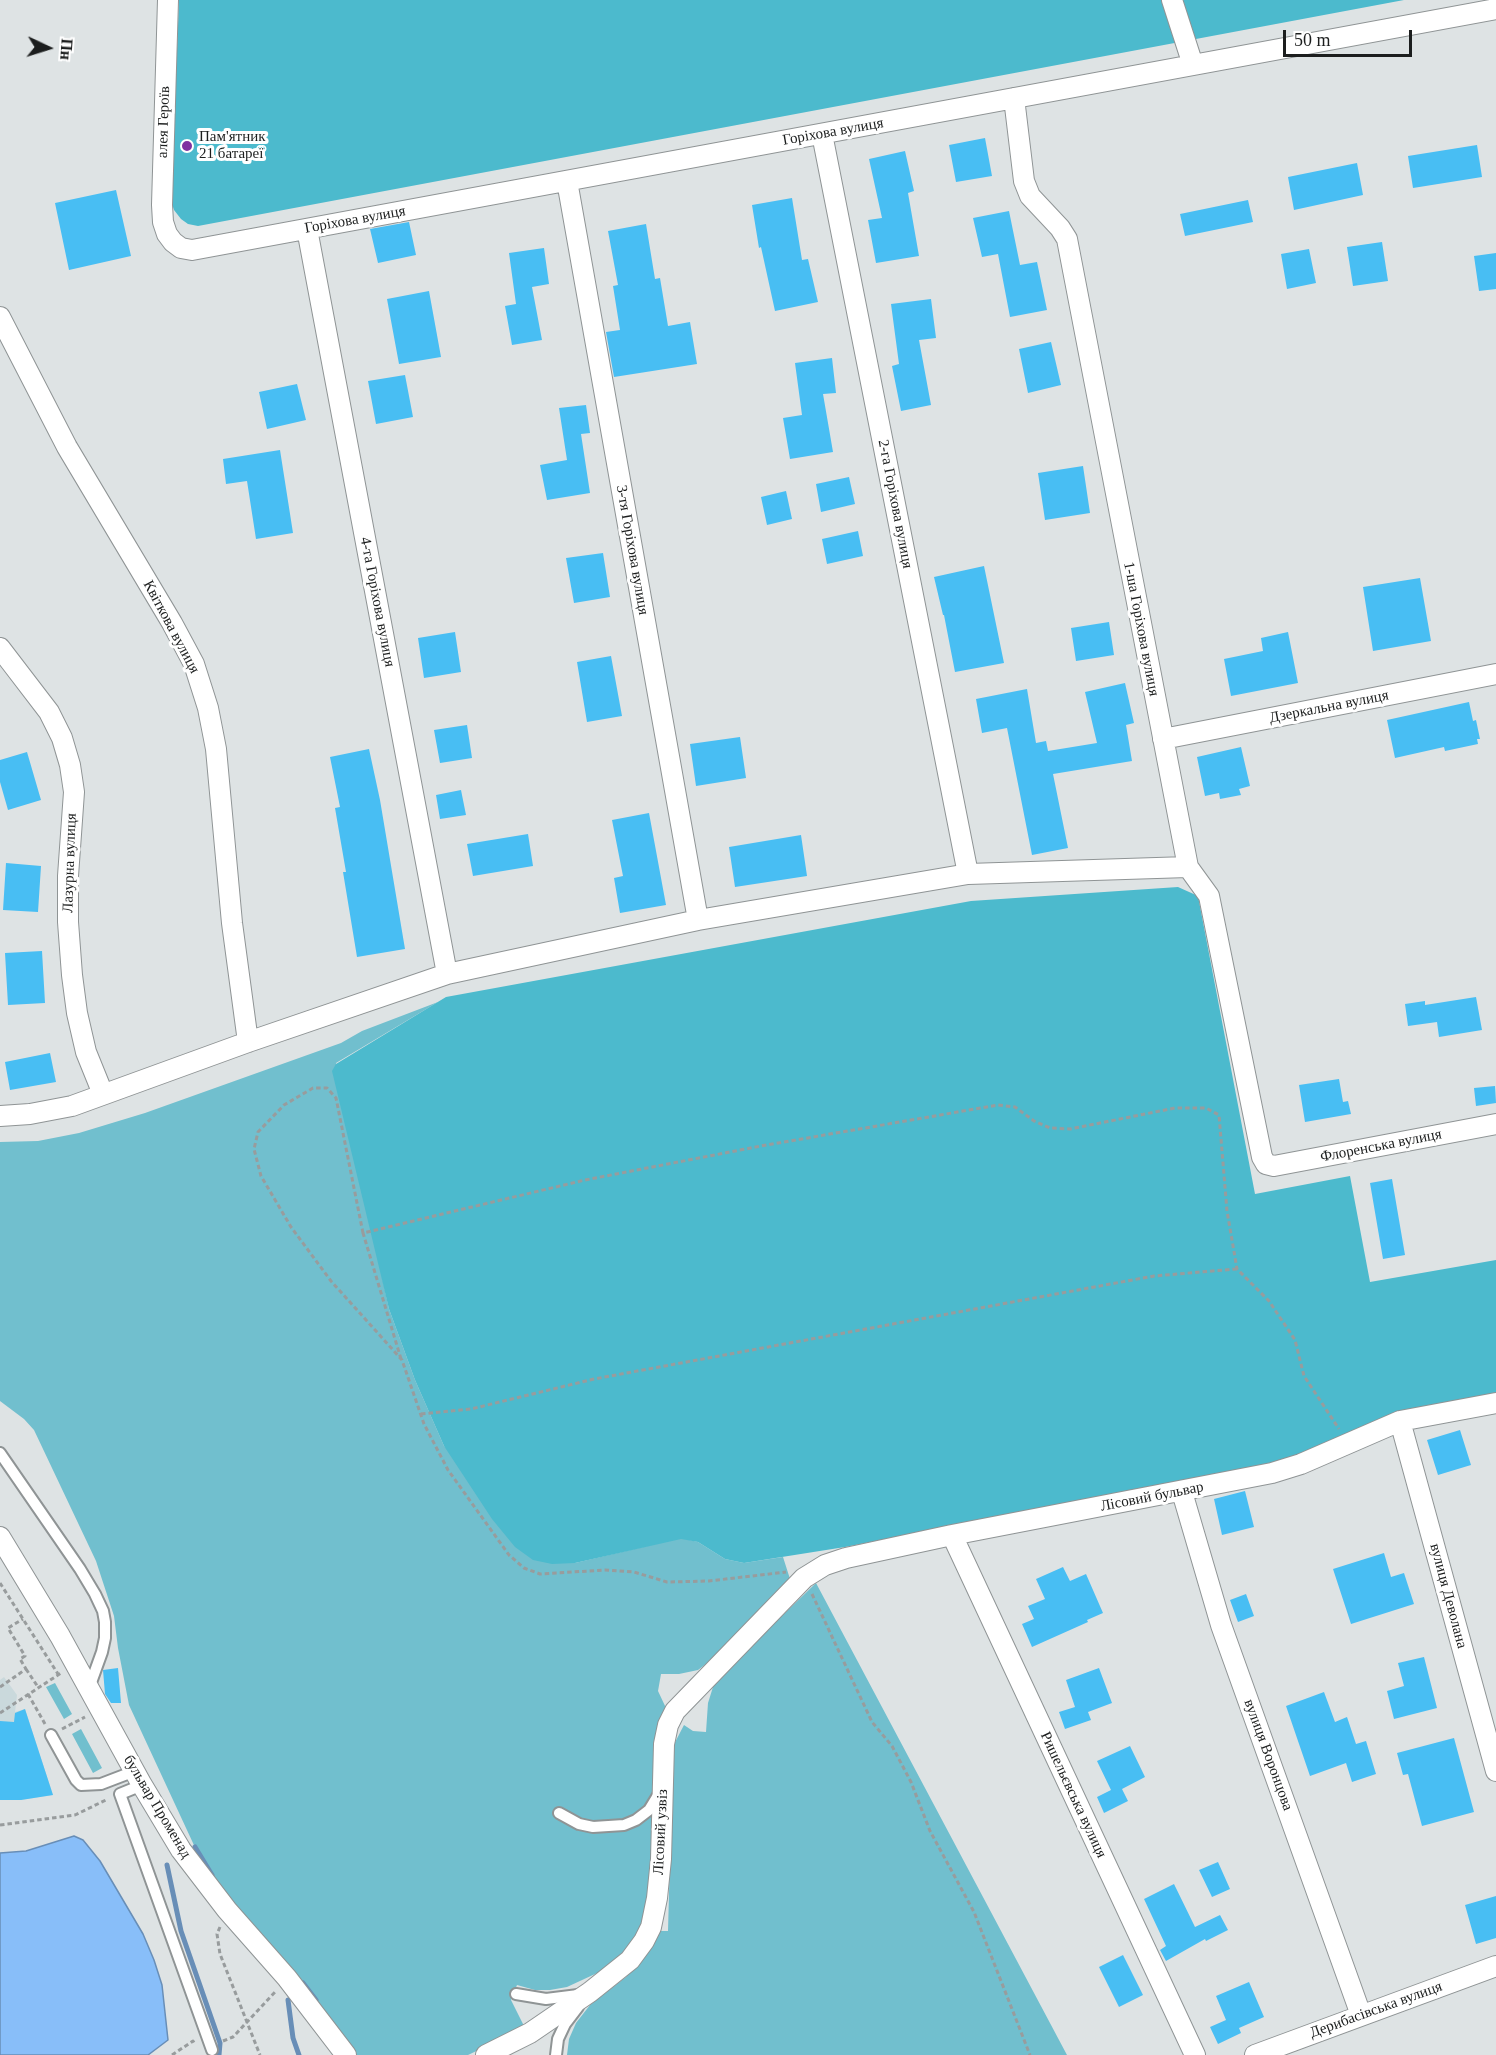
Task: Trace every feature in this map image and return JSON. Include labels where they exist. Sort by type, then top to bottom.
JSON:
[{"type":"street","name":"алея Героїв","points":[[168,0],[162,205],[163,222],[173,242]]},
{"type":"street","points":[[1172,0],[1193,65]]},
{"type":"street","name":"Горіхова вулиця","points":[[173,242],[181,248],[192,250],[1496,9]]},
{"type":"street","name":"1-ша Горіхова вулиця","points":[[1014,98],[1024,181],[1030,196],[1060,228],[1066,239],[1188,867],[1209,896],[1262,1157],[1266,1164]]},
{"type":"street","name":"2-га Горіхова вулиця","points":[[822,134],[968,874]]},
{"type":"street","name":"3-тя Горіхова вулиця","points":[[567,181],[698,920]]},
{"type":"street","name":"4-та Горіхова вулиця","points":[[307,229],[447,974]]},
{"type":"street","name":"Квіткова вулиця","points":[[0,318],[67,447],[194,664],[208,708],[216,749],[232,923],[248,1042]]},
{"type":"street","name":"Лазурна вулиця","points":[[0,648],[49,712],[62,738],[70,765],[74,792],[68,876],[68,922],[72,975],[86,1052],[103,1094]]},
{"type":"street","name":"Дзеркальна вулиця","points":[[1162,739],[1496,674]]},
{"type":"street","points":[[0,1116],[30,1114],[72,1106],[248,1042],[447,974],[698,920],[968,874],[1188,867]]},
{"type":"street","name":"Флоренська вулиця","points":[[1266,1164],[1274,1166],[1496,1124]]},
{"type":"street","name":"Лісовий бульвар","points":[[804,1578],[825,1565],[846,1558],[952,1535],[1272,1473],[1301,1464],[1400,1421],[1496,1402]]},
{"type":"street","name":"вулиця Деволана","points":[[1400,1421],[1496,1772]]},
{"type":"street","name":"вулиця Воронцова","points":[[1182,1492],[1221,1625],[1361,2015]]},
{"type":"street","name":"Ришельєвська вулиця","points":[[952,1535],[1195,2055]]},
{"type":"street","name":"бульвар Променад","points":[[0,1537],[181,1850],[227,1910],[287,1978],[346,2055]]},
{"type":"street","name":"Лісовий узвіз","points":[[486,2055],[538,2028],[590,1992],[630,1960],[644,1941],[651,1927],[657,1898],[661,1859],[664,1744],[668,1725],[675,1710],[804,1578]]},
{"type":"street","name":"Дерибасівська вулиця","points":[[1256,2055],[1496,1966]]},
{"type":"lane","points":[[0,1453],[80,1569],[96,1594],[103,1611],[105,1638],[89,1688]]},
{"type":"lane","points":[[51,1735],[81,1785],[139,1778]]},
{"type":"lane","points":[[139,1778],[120,1794],[216,2046]]},
{"type":"lane","points":[[559,1814],[579,1824],[593,1827],[624,1826],[636,1821],[649,1810],[663,1787]]},
{"type":"lane","points":[[516,1994],[546,1999],[590,1992]]},
{"type":"lane","points":[[556,2055],[558,2038],[565,2024],[590,1992]]},
{"type":"path","points":[[402,1360],[331,1281],[291,1227],[261,1176],[254,1149],[258,1132],[284,1105],[313,1088],[327,1088],[336,1098],[363,1233],[421,1414],[447,1470],[509,1555],[524,1568],[540,1574],[605,1570],[634,1572],[667,1582],[709,1581],[784,1571],[804,1578],[872,1722],[897,1755],[911,1782],[930,1832],[974,1912],[1030,2055]]},
{"type":"path","points":[[363,1233],[585,1180],[761,1146],[998,1105],[1015,1107],[1034,1121],[1050,1128],[1070,1129],[1175,1108],[1206,1108],[1219,1115],[1227,1211],[1237,1269],[1269,1301],[1295,1340],[1304,1376],[1349,1443]]},
{"type":"path","points":[[421,1414],[471,1409],[594,1379],[1142,1278],[1237,1269]]},
{"type":"path","points":[[0,1583],[59,1675]]},
{"type":"path","points":[[23,1619],[8,1628],[25,1656],[20,1659],[38,1688]]},
{"type":"path","points":[[0,1713],[76,1665]]},
{"type":"path","points":[[0,1687],[26,1669]]},
{"type":"path","points":[[28,1694],[51,1735],[100,1709]]},
{"type":"path","points":[[0,1825],[75,1815],[109,1799]]},
{"type":"path","points":[[227,1910],[217,1934],[220,1954],[260,2055]]},
{"type":"path","points":[[216,2046],[233,2037],[287,1978]]},
{"type":"path","points":[[172,2055],[193,2041],[197,2048]]},
{"type":"shaded area","points":[[179,0],[1404,0],[198,226],[188,224],[181,219],[171,201]]},
{"type":"shaded area","points":[[1178,887],[1198,896],[1255,1194],[1350,1176],[1370,1282],[1496,1260],[1496,1397],[1399,1415],[1279,1462],[845,1547],[744,1563],[725,1559],[698,1542],[681,1539],[575,1563],[552,1564],[533,1560],[515,1547],[492,1519],[444,1446],[415,1380],[389,1309],[332,1071],[336,1064],[446,997],[971,901]]},
{"type":"shaded area","points":[[438,1002],[336,1063],[389,1309],[415,1380],[444,1446],[575,1563],[681,1538],[698,1542],[725,1559],[744,1563],[783,1557],[790,1579],[719,1654],[698,1670],[679,1674],[661,1674],[658,1691],[666,1708],[658,1742],[650,1889],[639,1936],[625,1955],[608,1968],[567,1987],[535,1990],[517,1985],[511,2000],[525,2028],[468,2055],[355,2055],[310,1991],[220,1887],[199,1856],[129,1705],[114,1616],[96,1561],[34,1430],[24,1419],[0,1401],[0,1142],[38,1141],[79,1133],[145,1113],[341,1043],[362,1031]]},
{"type":"shaded area","points":[[816,1583],[1067,2055],[567,2055],[569,2039],[576,2023],[590,2005],[626,1977],[648,1953],[660,1931],[668,1931],[671,1750],[684,1725],[693,1731],[706,1732],[708,1703],[719,1677]]},
{"type":"shaded area","points":[[4,1677],[17,1695],[15,1712],[25,1709],[53,1795],[21,1800],[0,1800],[0,1680]]},
{"type":"shaded area","points":[[55,1683],[72,1714],[64,1719],[46,1687]]},
{"type":"shaded area","points":[[81,1729],[102,1768],[93,1773],[72,1734]]},
{"type":"shaded area","points":[[74,1836],[83,1840],[100,1861],[143,1934],[162,1985],[168,2040],[148,2055],[0,2055],[0,1853],[26,1851]]},
{"type":"building","points":[[985,138],[992,176],[956,182],[949,145]]},
{"type":"building","points":[[1477,145],[1482,177],[1413,188],[1408,156]]},
{"type":"building","points":[[905,151],[914,191],[908,193],[919,256],[876,263],[868,220],[882,218],[869,159]]},
{"type":"building","points":[[1357,163],[1363,195],[1294,210],[1288,177]]},
{"type":"building","points":[[116,190],[131,256],[69,270],[55,203]]},
{"type":"building","points":[[792,198],[802,260],[808,259],[818,302],[775,311],[761,247],[759,248],[752,205]]},
{"type":"building","points":[[1248,200],[1253,222],[1185,236],[1180,214]]},
{"type":"building","points":[[1009,211],[1020,265],[1037,262],[1047,310],[1010,317],[998,254],[982,257],[973,218]]},
{"type":"building","points":[[409,222],[416,255],[378,263],[370,229]]},
{"type":"building","points":[[646,224],[655,279],[660,278],[668,326],[690,322],[697,364],[614,377],[606,332],[620,330],[613,286],[618,285],[608,231]]},
{"type":"building","points":[[1382,242],[1388,281],[1353,286],[1347,247]]},
{"type":"building","points":[[544,248],[549,284],[532,287],[542,340],[512,345],[505,306],[516,304],[509,253]]},
{"type":"building","points":[[1309,249],[1316,283],[1287,289],[1281,254]]},
{"type":"building","points":[[1496,253],[1496,289],[1479,291],[1474,256]]},
{"type":"building","points":[[429,291],[441,357],[399,364],[387,299]]},
{"type":"building","points":[[931,299],[936,338],[919,340],[931,405],[901,411],[892,366],[899,364],[891,304]]},
{"type":"building","points":[[1051,342],[1061,385],[1028,393],[1019,349]]},
{"type":"building","points":[[832,358],[836,393],[823,394],[833,452],[790,459],[783,418],[802,415],[795,363]]},
{"type":"building","points":[[405,375],[413,417],[376,424],[368,381]]},
{"type":"building","points":[[297,384],[306,420],[267,429],[259,392]]},
{"type":"building","points":[[586,405],[590,433],[581,434],[590,493],[547,500],[540,465],[567,460],[559,408]]},
{"type":"building","points":[[280,450],[293,533],[256,539],[247,481],[226,484],[223,459]]},
{"type":"building","points":[[1083,466],[1090,513],[1045,520],[1038,473]]},
{"type":"building","points":[[849,477],[855,504],[821,512],[816,484]]},
{"type":"building","points":[[786,491],[792,519],[767,525],[761,497]]},
{"type":"building","points":[[858,531],[863,556],[827,564],[822,539]]},
{"type":"building","points":[[603,553],[610,597],[574,603],[566,558]]},
{"type":"building","points":[[984,566],[1004,663],[955,672],[934,577]]},
{"type":"building","points":[[1420,578],[1431,641],[1373,651],[1363,587]]},
{"type":"building","points":[[1109,622],[1114,655],[1076,661],[1071,628]]},
{"type":"building","points":[[455,632],[461,672],[424,678],[418,638]]},
{"type":"building","points":[[1288,632],[1298,683],[1231,696],[1224,659],[1263,651],[1261,638]]},
{"type":"building","points":[[611,656],[622,716],[587,722],[577,662]]},
{"type":"building","points":[[1125,683],[1134,723],[1126,725],[1132,761],[1053,774],[1068,848],[1032,855],[1007,728],[982,733],[976,699],[1027,689],[1036,743],[1046,741],[1048,751],[1097,743],[1085,692]]},
{"type":"building","points":[[1469,702],[1473,721],[1476,720],[1480,739],[1477,739],[1478,744],[1445,751],[1444,747],[1395,758],[1387,720]]},
{"type":"building","points":[[467,725],[472,758],[440,763],[434,730]]},
{"type":"building","points":[[740,737],[746,778],[696,786],[690,744]]},
{"type":"building","points":[[1241,747],[1250,786],[1239,789],[1241,795],[1220,799],[1219,793],[1205,796],[1197,757]]},
{"type":"building","points":[[369,749],[405,949],[357,957],[335,808],[340,807],[330,757]]},
{"type":"building","points":[[27,752],[41,800],[8,810],[0,782],[0,760]]},
{"type":"building","points":[[461,790],[466,815],[440,819],[436,795]]},
{"type":"building","points":[[649,813],[666,905],[620,913],[614,878],[623,876],[612,820]]},
{"type":"building","points":[[528,834],[533,866],[473,876],[467,844]]},
{"type":"building","points":[[801,835],[807,876],[735,887],[729,847]]},
{"type":"building","points":[[6,863],[41,866],[38,912],[3,910]]},
{"type":"building","points":[[42,951],[45,1003],[8,1005],[5,953]]},
{"type":"building","points":[[1476,997],[1482,1030],[1439,1037],[1437,1022],[1408,1026],[1405,1004],[1425,1001],[1425,1005]]},
{"type":"building","points":[[50,1053],[56,1082],[10,1090],[5,1062]]},
{"type":"building","points":[[1339,1079],[1343,1102],[1348,1101],[1351,1114],[1305,1122],[1299,1085]]},
{"type":"building","points":[[1495,1086],[1496,1103],[1476,1106],[1474,1088]]},
{"type":"building","points":[[1392,1179],[1405,1255],[1383,1259],[1370,1183]]},
{"type":"building","points":[[1460,1430],[1471,1465],[1438,1475],[1427,1440]]},
{"type":"building","points":[[1245,1491],[1254,1527],[1222,1535],[1214,1499]]},
{"type":"building","points":[[1384,1553],[1391,1577],[1404,1573],[1414,1604],[1351,1624],[1333,1569]]},
{"type":"building","points":[[1063,1567],[1070,1581],[1086,1574],[1103,1613],[1032,1647],[1022,1624],[1034,1619],[1028,1606],[1045,1599],[1036,1579]]},
{"type":"building","points":[[1246,1594],[1254,1616],[1238,1622],[1230,1600]]},
{"type":"building","points":[[1424,1657],[1437,1708],[1394,1719],[1387,1691],[1404,1686],[1398,1663]]},
{"type":"building","points":[[118,1668],[121,1703],[111,1703],[105,1694],[103,1670]]},
{"type":"building","points":[[1099,1668],[1112,1703],[1088,1712],[1091,1720],[1065,1729],[1059,1712],[1075,1707],[1066,1680]]},
{"type":"building","points":[[1324,1692],[1335,1722],[1347,1717],[1356,1744],[1366,1741],[1376,1774],[1352,1782],[1346,1763],[1310,1776],[1286,1706]]},
{"type":"building","points":[[25,1709],[53,1795],[21,1800],[0,1800],[0,1721],[14,1722],[15,1713]]},
{"type":"building","points":[[1454,1738],[1474,1812],[1422,1826],[1408,1774],[1403,1775],[1397,1753]]},
{"type":"building","points":[[1130,1746],[1145,1777],[1122,1789],[1128,1801],[1104,1813],[1097,1797],[1111,1790],[1097,1761]]},
{"type":"building","points":[[1218,1862],[1230,1889],[1212,1897],[1199,1870]]},
{"type":"building","points":[[1174,1884],[1195,1927],[1220,1915],[1228,1930],[1206,1941],[1205,1939],[1166,1961],[1160,1950],[1166,1946],[1144,1899]]},
{"type":"building","points":[[1496,1896],[1496,1938],[1476,1944],[1465,1905]]},
{"type":"building","points":[[1123,1955],[1143,1995],[1119,2007],[1099,1967]]},
{"type":"building","points":[[1249,1982],[1264,2017],[1239,2028],[1241,2033],[1218,2044],[1210,2027],[1226,2020],[1216,1996]]},
{"type":"waterway","points":[[195,1847],[212,1875]]},
{"type":"waterway","points":[[167,1865],[181,1931],[220,2043],[219,2055]]},
{"type":"waterway","points":[[303,1983],[316,2000]]},
{"type":"waterway","points":[[288,2000],[293,2038],[299,2055]]},
{"type":"place","name":"Пам'ятник 21 батареї","points":[[187,146]]}]
